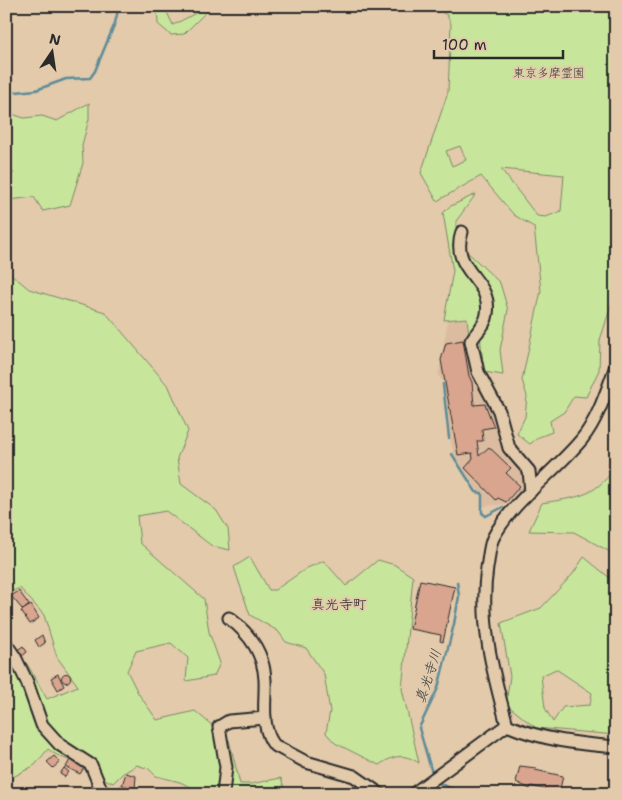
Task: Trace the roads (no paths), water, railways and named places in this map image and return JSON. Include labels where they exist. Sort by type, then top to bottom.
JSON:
[{"type":"street","points":[[462,232],[458,244],[459,254],[483,289],[488,304],[485,321],[471,341],[478,372],[499,411],[509,448],[529,471],[531,491]]},
{"type":"street","points":[[507,725],[486,641],[484,588],[493,539],[531,491],[583,438],[602,401],[616,366]]},
{"type":"street","points":[[229,618],[251,638],[256,650],[265,677],[265,718],[272,741],[278,747],[306,762],[354,776],[380,794]]},
{"type":"street","points":[[6,644],[15,657],[27,682],[42,725],[60,745],[91,765],[103,794]]},
{"type":"street","points":[[223,794],[226,767],[219,727],[229,721],[265,718]]},
{"type":"street","points":[[507,725],[540,736],[577,744],[616,747]]},
{"type":"street","points":[[413,794],[507,725]]},
{"type":"waterway","points":[[6,93],[36,90],[66,79],[90,78],[95,71],[115,23],[119,6]]},
{"type":"waterway","points":[[443,384],[449,438]]},
{"type":"waterway","points":[[452,454],[476,492],[482,493],[482,513],[486,516]]},
{"type":"waterway","points":[[486,516],[503,507]]},
{"type":"waterway","name":"真光寺川","points":[[432,773],[419,728],[438,688],[454,624],[459,596],[457,582]]},
{"type":"waterway","name":"真光寺川","points":[[437,782],[463,794]]},
{"type":"district","name":"真光寺町","points":[[339,604]]},
{"type":"park label","name":"東京多摩霊園","points":[[549,73]]}]
